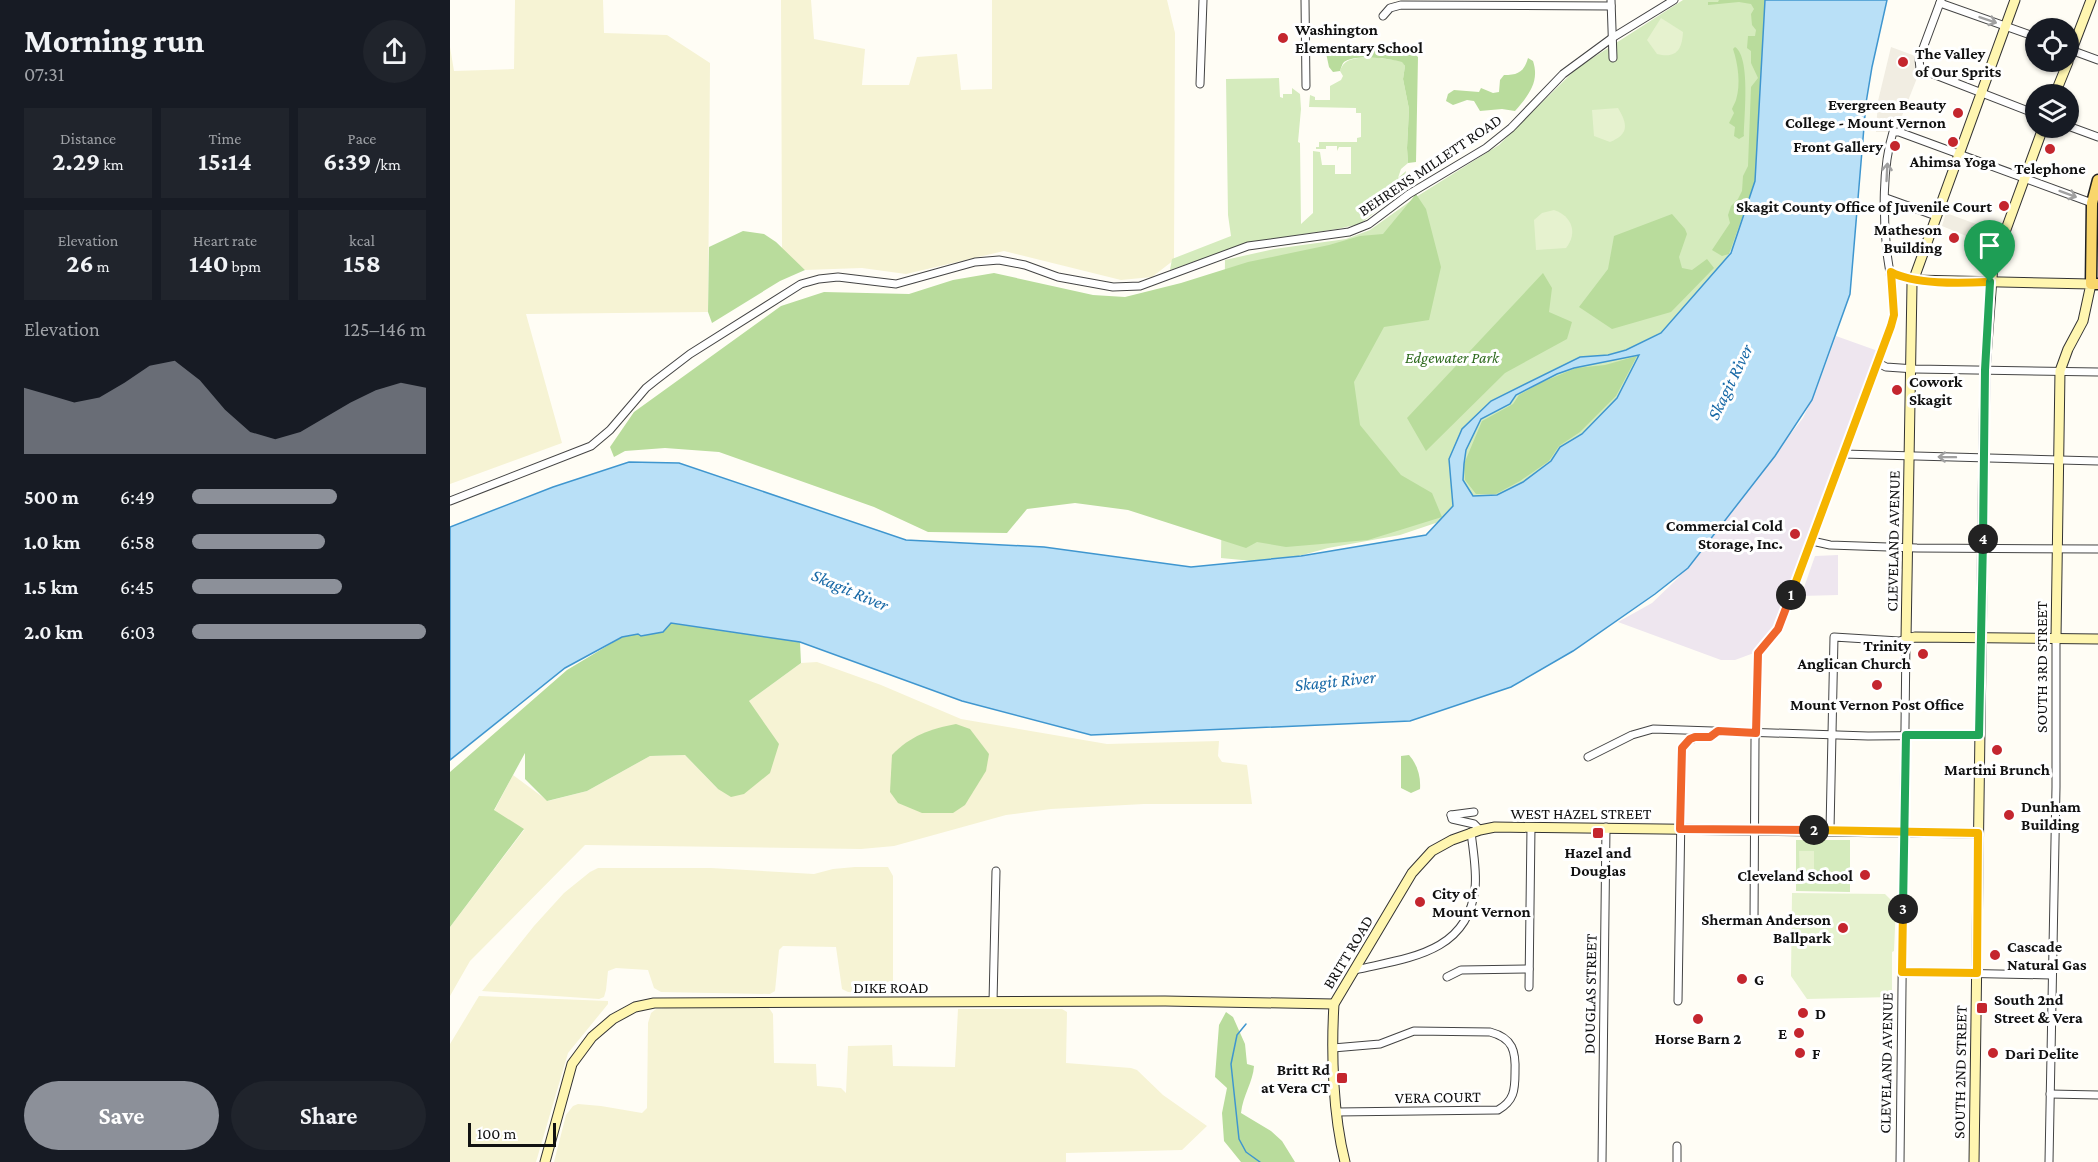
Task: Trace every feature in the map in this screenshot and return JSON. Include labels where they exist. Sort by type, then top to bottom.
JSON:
[{"type":"main road","name":"SOUTH 3RD STREET","points":[[2095,284],[2092,203],[2098,180]]},
{"type":"street","points":[[1200,84],[1203,0]]},
{"type":"street","points":[[1305,0],[1306,86]]},
{"type":"street","name":"BEHRENS MILLETT ROAD","points":[[450,501],[591,446],[610,430],[646,388],[656,380],[690,354],[801,284],[838,277],[896,284],[975,262],[999,260],[1025,265],[1058,277],[1113,287],[1140,286],[1248,246],[1349,232],[1369,224],[1409,194],[1486,148],[1511,128],[1563,74],[1612,38],[1674,0]]},
{"type":"street","name":"CLEVELAND AVENUE","points":[[1900,1162],[1906,639],[1914,280],[2015,0]]},
{"type":"street","points":[[2079,28],[2091,0]]},
{"type":"street","points":[[2025,33],[1941,1],[1919,59],[1923,71],[2025,110]]},
{"type":"street","points":[[1383,16],[1394,6],[1426,2],[1611,3],[1612,58]]},
{"type":"street","points":[[2079,53],[2098,60]]},
{"type":"street","points":[[2079,130],[2098,137]]},
{"type":"street","points":[[1754,923],[1758,653],[1778,629],[1894,315],[1885,228],[1887,163],[1892,135],[1894,131],[2092,203]]},
{"type":"street","name":"SOUTH 2ND STREET","points":[[1974,1162],[1985,370],[1990,282],[1992,265],[2039,138]]},
{"type":"street","points":[[1886,198],[1936,216]]},
{"type":"street","points":[[1891,272],[1914,280],[2095,284]]},
{"type":"street","name":"SOUTH 3RD STREET","points":[[2049,1162],[2060,371],[2068,349],[2083,321],[2095,284]]},
{"type":"street","points":[[1878,363],[1886,367],[1911,369],[2098,372]]},
{"type":"street","points":[[1843,454],[2098,461]]},
{"type":"street","points":[[1812,541],[1830,545],[2098,549]]},
{"type":"street","points":[[1830,830],[1834,637],[1899,641],[1915,637],[2098,639]]},
{"type":"street","points":[[1588,757],[1632,735],[1653,729],[1831,735],[1979,735]]},
{"type":"street","points":[[1677,1001],[1682,748],[1690,739],[1710,737],[1718,731]]},
{"type":"street","points":[[1355,970],[1426,953],[1446,942],[1470,915],[1475,887],[1474,824],[1452,819],[1451,815],[1474,812]]},
{"type":"street","name":"WEST HAZEL STREET","points":[[1475,831],[1495,827],[1606,827],[1978,833]]},
{"type":"street","points":[[1529,987],[1531,827]]},
{"type":"street","name":"DOUGLAS STREET","points":[[1602,1162],[1606,827]]},
{"type":"street","name":"BRITT ROAD","points":[[1345,1162],[1340,1144],[1337,1112],[1333,1048],[1334,1005],[1412,873],[1432,851],[1475,831]]},
{"type":"street","points":[[993,1002],[996,871]]},
{"type":"street","points":[[1447,978],[1461,970],[1529,969]]},
{"type":"street","points":[[1902,972],[2051,975]]},
{"type":"street","name":"DIKE ROAD","points":[[545,1162],[572,1064],[592,1036],[613,1019],[635,1007],[654,1003],[1165,1000],[1334,1005]]},
{"type":"street","name":"VERA COURT","points":[[1333,1048],[1380,1044],[1413,1032],[1490,1032],[1499,1034],[1507,1041],[1515,1055],[1515,1087],[1512,1098],[1498,1110],[1337,1112]]},
{"type":"street","points":[[2050,1094],[2098,1095]]},
{"type":"street","points":[[1677,1146],[1677,1162]]},
{"type":"shaded area","points":[[515,0],[603,0],[604,33],[667,35],[710,63],[708,312],[526,314],[562,443],[450,484],[450,47],[454,71],[514,69]]},
{"type":"shaded area","points":[[781,0],[811,0],[814,39],[865,49],[862,85],[909,85],[917,57],[957,54],[961,90],[992,89],[992,0],[1167,0],[1175,33],[1174,260],[1152,277],[1121,280],[1004,251],[906,274],[862,268],[805,270],[782,249]]},
{"type":"shaded area","points":[[1891,47],[1918,57],[1919,73],[1898,126],[1887,132],[1876,132],[1878,101]]},
{"type":"shaded area","points":[[1946,213],[1998,232],[1993,247],[1942,226]]},
{"type":"shaded area","points":[[1836,336],[1878,351],[1772,636],[1762,650],[1735,660],[1721,660],[1618,622],[1652,603],[1678,578],[1803,418]]},
{"type":"shaded area","points":[[1838,555],[1838,595],[1801,596],[1815,556]]},
{"type":"shaded area","points":[[817,662],[881,685],[961,719],[1107,744],[1219,741],[1218,756],[1222,762],[1247,765],[1252,804],[1144,804],[1051,809],[1006,815],[894,846],[861,849],[585,845],[470,961],[450,996],[450,927],[524,830],[494,811],[513,775],[548,801],[587,791],[650,756],[685,755],[718,789],[749,701],[801,663]]},
{"type":"shaded area","points":[[855,867],[888,867],[893,876],[893,996],[848,992],[842,989],[836,947],[783,946],[779,950],[775,991],[770,994],[661,992],[654,988],[648,970],[616,968],[608,971],[604,997],[599,999],[482,991],[534,926],[564,893],[598,868],[711,868],[814,874]]},
{"type":"shaded area","points":[[479,996],[608,1001],[608,1004],[568,1053],[536,1162],[450,1162],[450,1044]]},
{"type":"shaded area","points":[[769,1008],[773,1014],[774,1063],[816,1064],[817,1086],[841,1088],[846,1093],[848,1046],[892,1045],[893,1066],[955,1067],[958,1009],[1062,1009],[1067,1012],[1066,1063],[1137,1070],[1163,1095],[1207,1126],[1182,1150],[1066,1153],[1066,1162],[554,1162],[566,1115],[573,1106],[578,1104],[601,1106],[642,1113],[647,1108],[648,1023],[651,1013],[656,1009]]},
{"type":"green space","name":"Edgewater Park","points":[[1683,0],[1765,0],[1762,154],[1738,239],[1672,347],[1522,494],[1400,535],[1263,562],[1221,558],[1225,260],[1274,249],[1346,239],[1370,230],[1416,197],[1499,145],[1577,68]]},
{"type":"green space","points":[[1765,0],[1755,181],[1729,254],[1722,256],[1712,250],[1730,223],[1728,215],[1731,206],[1742,191],[1743,176],[1748,166],[1751,87],[1758,78],[1751,63],[1751,51],[1747,48],[1748,36],[1755,36],[1756,30],[1752,25],[1751,14],[1754,9],[1751,4],[1739,2],[1708,5],[1708,2]]},
{"type":"green space","points":[[1661,18],[1683,32],[1680,48],[1674,54],[1657,54],[1647,40]]},
{"type":"green space","points":[[1735,47],[1743,63],[1746,89],[1744,136],[1739,139],[1734,136],[1735,127],[1729,123],[1734,113],[1732,109],[1739,81],[1733,49]]},
{"type":"green space","points":[[1369,48],[1410,50],[1418,57],[1416,162],[1408,163],[1409,109],[1403,79],[1405,66],[1402,62],[1363,57],[1344,62],[1340,71],[1333,72],[1329,67],[1326,53]]},
{"type":"green space","points":[[1371,57],[1402,61],[1405,66],[1403,79],[1409,109],[1408,163],[1401,169],[1398,178],[1406,171],[1404,186],[1399,189],[1401,192],[1360,224],[1251,242],[1170,270],[1172,259],[1231,236],[1228,215],[1226,79],[1279,78],[1280,97],[1283,98],[1283,94],[1292,94],[1292,88],[1300,94],[1298,142],[1300,143],[1301,224],[1313,213],[1313,151],[1320,152],[1322,165],[1335,165],[1335,174],[1351,174],[1351,147],[1339,147],[1337,151],[1337,146],[1316,149],[1319,147],[1319,142],[1357,142],[1357,138],[1361,137],[1361,113],[1356,113],[1356,108],[1309,107],[1310,95],[1315,97],[1315,100],[1330,100],[1330,86],[1341,80],[1342,66],[1353,59]]},
{"type":"green space","points":[[1528,58],[1533,61],[1535,69],[1534,82],[1515,111],[1502,109],[1480,111],[1474,101],[1467,100],[1453,105],[1446,101],[1448,94],[1454,90],[1479,92],[1481,88],[1493,93],[1499,92],[1500,80],[1504,75],[1520,72],[1525,67]]},
{"type":"green space","points":[[1618,108],[1625,123],[1624,132],[1610,142],[1594,136],[1592,110]]},
{"type":"green space","points":[[1416,194],[1426,209],[1441,267],[1429,320],[1384,327],[1354,382],[1360,425],[1401,475],[1432,493],[1442,517],[1368,540],[1286,547],[1257,542],[1246,548],[1128,510],[1075,503],[1027,509],[1007,533],[928,532],[874,507],[719,452],[665,448],[625,451],[614,457],[610,447],[634,412],[781,306],[824,292],[909,294],[953,280],[994,273],[1093,295],[1125,297],[1181,283],[1248,262],[1360,236],[1383,234]]},
{"type":"green space","points":[[1554,210],[1569,221],[1572,231],[1570,242],[1566,248],[1536,250],[1534,220],[1542,213]]},
{"type":"green space","points":[[1672,214],[1687,234],[1679,257],[1682,268],[1692,270],[1707,259],[1714,268],[1671,312],[1612,329],[1579,307],[1608,269],[1614,236]]},
{"type":"green space","points":[[743,231],[764,234],[776,242],[805,270],[780,281],[712,323],[708,312],[709,247]]},
{"type":"green space","points":[[1543,273],[1552,288],[1549,312],[1572,322],[1567,339],[1505,373],[1426,451],[1407,418]]},
{"type":"green space","points":[[1637,356],[1616,396],[1580,432],[1559,446],[1549,461],[1496,494],[1476,494],[1465,480],[1464,464],[1482,421],[1513,404],[1519,395],[1540,383],[1576,368],[1605,365]]},
{"type":"green space","points":[[671,623],[800,642],[801,663],[749,701],[779,744],[770,773],[744,794],[731,797],[718,789],[685,755],[650,756],[587,791],[547,801],[525,779],[525,753],[494,810],[524,829],[450,927],[450,772],[567,670],[622,637]]},
{"type":"green space","points":[[956,724],[970,729],[989,754],[986,771],[965,805],[953,813],[922,813],[898,803],[890,792],[892,755],[921,734]]},
{"type":"green space","points":[[1409,755],[1418,770],[1420,779],[1420,789],[1411,793],[1401,788],[1401,756]]},
{"type":"green space","points":[[1796,840],[1850,840],[1850,892],[1796,891]]},
{"type":"green space","points":[[1799,851],[1814,851],[1814,878],[1800,878]]},
{"type":"green space","name":"Sherman Anderson Ballpark","points":[[1792,893],[1885,894],[1896,905],[1894,951],[1892,952],[1892,997],[1807,999],[1791,976]]},
{"type":"green space","points":[[1226,1012],[1233,1017],[1245,1044],[1247,1064],[1254,1066],[1241,1113],[1271,1131],[1282,1141],[1295,1162],[1241,1162],[1224,1141],[1222,1113],[1227,1088],[1215,1077],[1219,1025]]},
{"type":"water","name":"Skagit River","points":[[1765,0],[1887,0],[1866,103],[1850,294],[1812,400],[1775,456],[1688,568],[1573,651],[1511,687],[1410,721],[1091,735],[962,701],[800,642],[671,623],[663,632],[622,637],[565,668],[450,760],[450,527],[553,487],[629,462],[679,463],[906,540],[1044,547],[1191,567],[1301,556],[1426,535],[1453,506],[1449,459],[1462,429],[1491,401],[1580,357],[1608,355],[1626,350],[1661,333],[1731,253],[1755,181]],"holes":[[[1639,355],[1617,398],[1582,434],[1560,447],[1551,461],[1523,482],[1497,495],[1473,496],[1463,480],[1466,450],[1481,419],[1510,404],[1516,395],[1574,368]]]},
{"type":"waterway","points":[[1246,1024],[1237,1035],[1231,1064],[1239,1139],[1246,1152],[1260,1162]]},
{"type":"place","name":"Washington Elementary School","points":[[1283,38]]},
{"type":"place","name":"The Valley of Our Sprits","points":[[1903,62]]},
{"type":"place","name":"Evergreen Beauty College - Mount Vernon","points":[[1958,113]]},
{"type":"place","name":"Ahimsa Yoga","points":[[1953,142]]},
{"type":"place","name":"Front Gallery","points":[[1895,146]]},
{"type":"place","name":"Telephone","points":[[2050,149]]},
{"type":"place","name":"Skagit County Office of Juvenile Court","points":[[2004,206]]},
{"type":"place","name":"Matheson Building","points":[[1954,238]]},
{"type":"place","name":"Cowork Skagit","points":[[1897,390]]},
{"type":"place","name":"Commercial Cold Storage, Inc.","points":[[1795,534]]},
{"type":"place","name":"Trinity Anglican Church","points":[[1923,654]]},
{"type":"place","name":"Mount Vernon Post Office","points":[[1877,685]]},
{"type":"place","name":"Martini Brunch","points":[[1997,750]]},
{"type":"place","name":"Dunham Building","points":[[2009,815]]},
{"type":"place","name":"Hazel and Douglas","points":[[1598,833]]},
{"type":"place","name":"Cleveland School","points":[[1865,875]]},
{"type":"place","name":"City of Mount Vernon","points":[[1420,902]]},
{"type":"place","name":"Sherman Anderson Ballpark","points":[[1843,928]]},
{"type":"place","name":"Cascade Natural Gas","points":[[1995,955]]},
{"type":"place","name":"G","points":[[1742,979]]},
{"type":"place","name":"South 2nd Street & Vera","points":[[1982,1008]]},
{"type":"place","name":"D","points":[[1803,1013]]},
{"type":"place","name":"Horse Barn 2","points":[[1698,1019]]},
{"type":"place","name":"E","points":[[1799,1033]]},
{"type":"place","name":"F","points":[[1800,1053]]},
{"type":"place","name":"Dari Delite","points":[[1993,1053]]},
{"type":"place","name":"Britt Rd at Vera CT","points":[[1342,1078]]},
{"type":"route","points":[[1990,282],[1919,281],[1891,272],[1894,315],[1887,338],[1778,629],[1758,653],[1756,733],[1718,731],[1710,737],[1690,739],[1685,742],[1681,752],[1680,829],[1830,830],[1904,832],[1978,833],[1977,973],[1902,972],[1904,832],[1906,735],[1979,735],[1985,370],[1990,282]]}]
